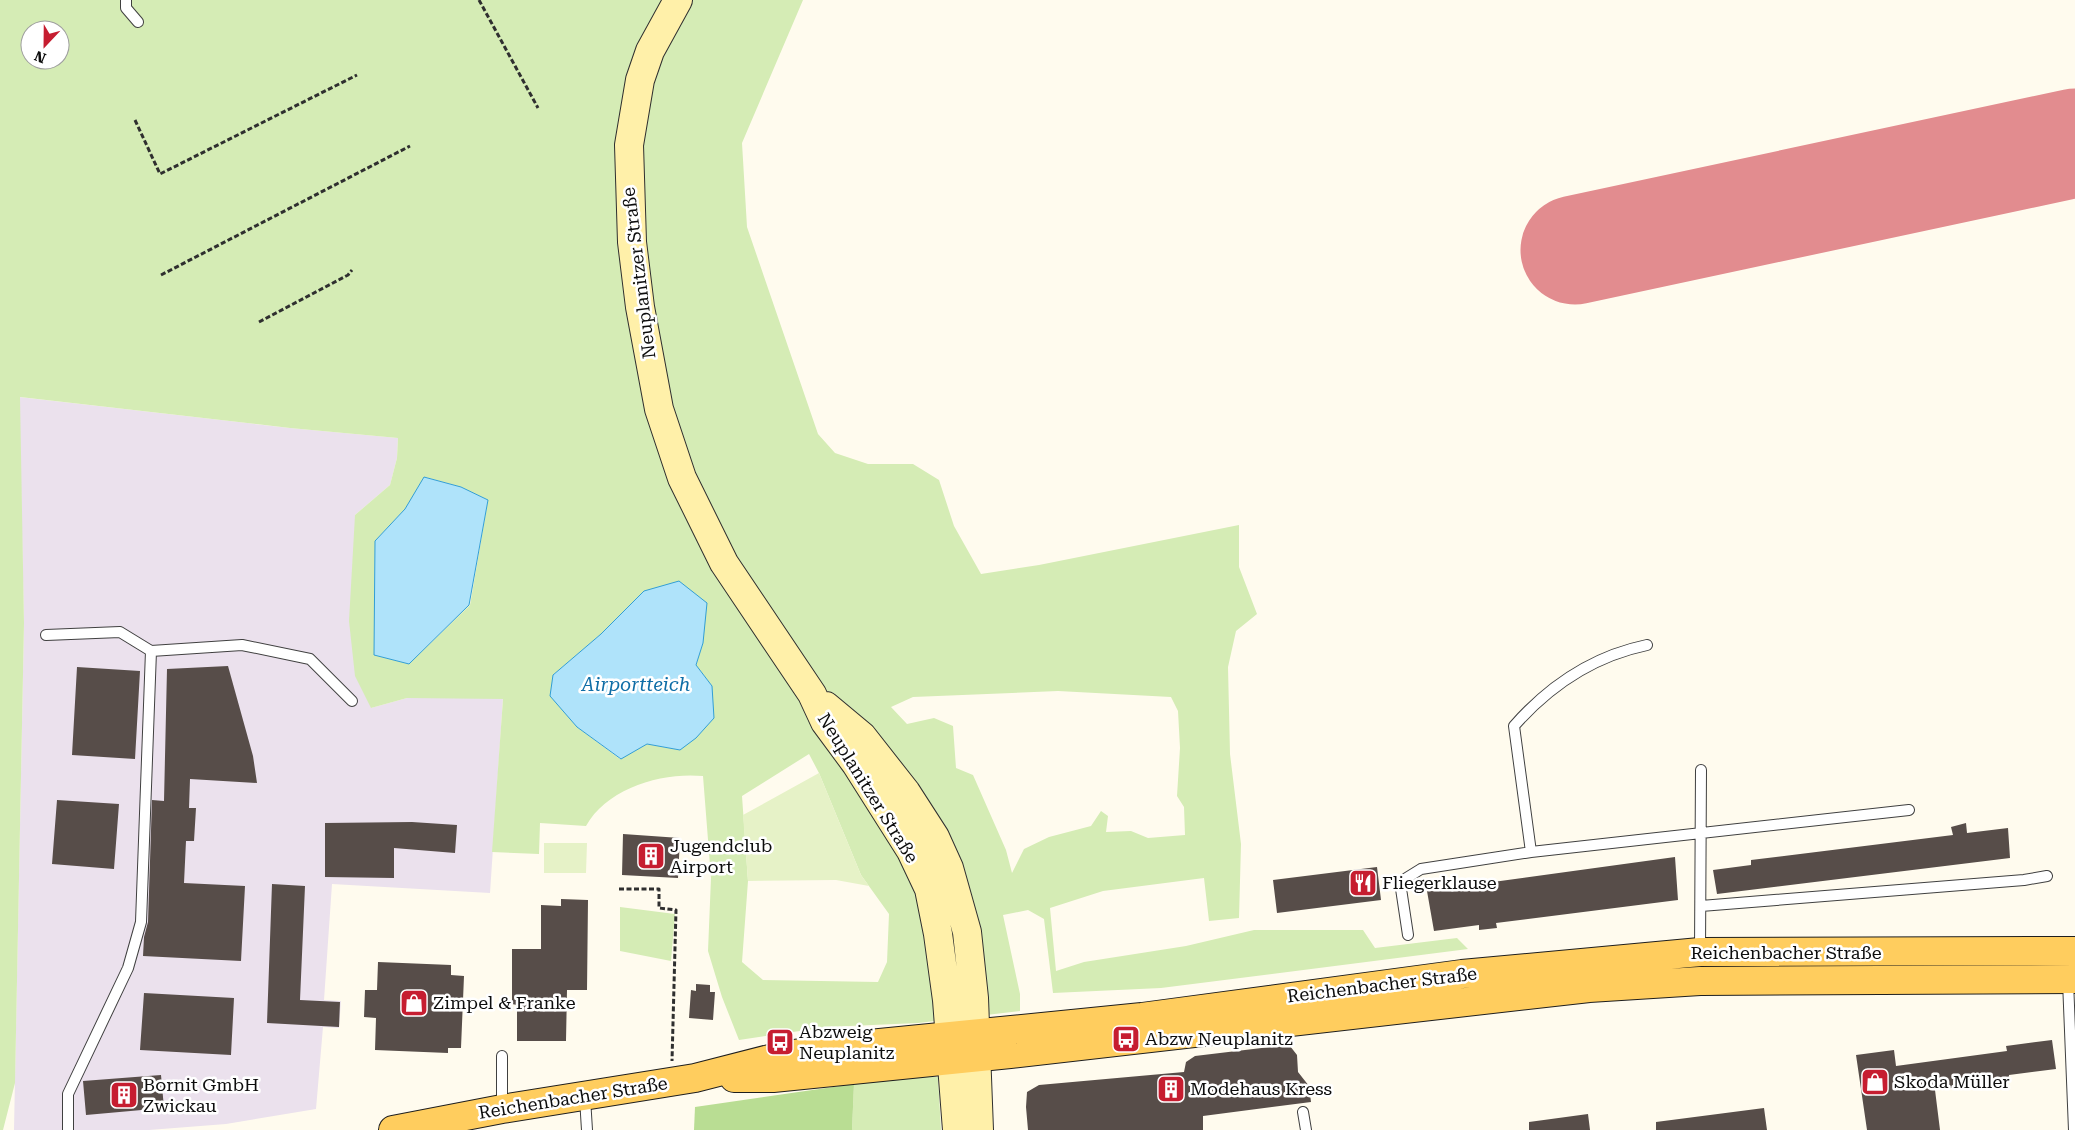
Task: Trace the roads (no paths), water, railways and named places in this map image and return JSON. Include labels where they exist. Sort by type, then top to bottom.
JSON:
[{"type":"main road","name":"Neuplanitzer Straße","points":[[678,0],[650,51],[640,80],[629,145],[632,242],[640,307],[651,369],[670,446],[700,516],[724,562],[812,694],[862,736],[906,792],[935,837],[952,876],[967,932],[963,1046]]},
{"type":"main road","name":"Reichenbacher Straße","points":[[963,1046],[1142,1017],[1462,974],[1700,952],[2075,951]]},
{"type":"main road","points":[[1700,952],[1700,981]]},
{"type":"main road","name":"Reichenbacher Straße","points":[[393,1130],[502,1109],[682,1080],[781,1056],[963,1046],[1515,995],[1700,981],[2071,979]]},
{"type":"main road","points":[[957,1130],[963,1046]]},
{"type":"main road","points":[[963,1046],[979,1130]]},
{"type":"lane","points":[[126,0],[126,8],[138,22]]},
{"type":"lane","points":[[46,635],[120,632],[151,651],[242,644],[310,659],[352,700]]},
{"type":"lane","points":[[1531,852],[1514,726],[1534,704],[1577,672],[1594,662],[1626,649],[1647,645]]},
{"type":"lane","points":[[68,1130],[68,1094],[128,968],[141,922],[151,651]]},
{"type":"lane","points":[[1700,952],[1701,770]]},
{"type":"lane","points":[[1408,935],[1400,882],[1421,870],[1531,852],[1909,810]]},
{"type":"lane","points":[[1701,906],[2014,881],[2047,876]]},
{"type":"lane","points":[[2071,979],[2074,1130]]},
{"type":"lane","points":[[502,1056],[502,1109]]},
{"type":"lane","points":[[585,1097],[587,1130]]},
{"type":"lane","points":[[1303,1112],[1306,1130]]},
{"type":"water","points":[[424,477],[461,487],[488,500],[469,605],[409,664],[374,655],[375,541],[405,509]]},
{"type":"water","name":"Airportteich","points":[[679,581],[707,603],[703,643],[696,665],[712,686],[714,718],[696,738],[680,750],[647,744],[621,759],[577,727],[550,696],[553,675],[601,634],[644,591]]},
{"type":"place","name":"Jugendclub Airport","points":[[651,856]]},
{"type":"place","name":"Fliegerklause","points":[[1363,883]]},
{"type":"place","name":"Zimpel & Franke","points":[[414,1003]]},
{"type":"place","name":"Abzw Neuplanitz","points":[[1126,1039]]},
{"type":"place","name":"Abzweig Neuplanitz","points":[[780,1042]]},
{"type":"place","name":"Skoda Müller","points":[[1875,1082]]},
{"type":"place","name":"Modehaus Kress","points":[[1171,1089]]},
{"type":"place","name":"Bornit GmbH Zwickau","points":[[124,1095]]}]
